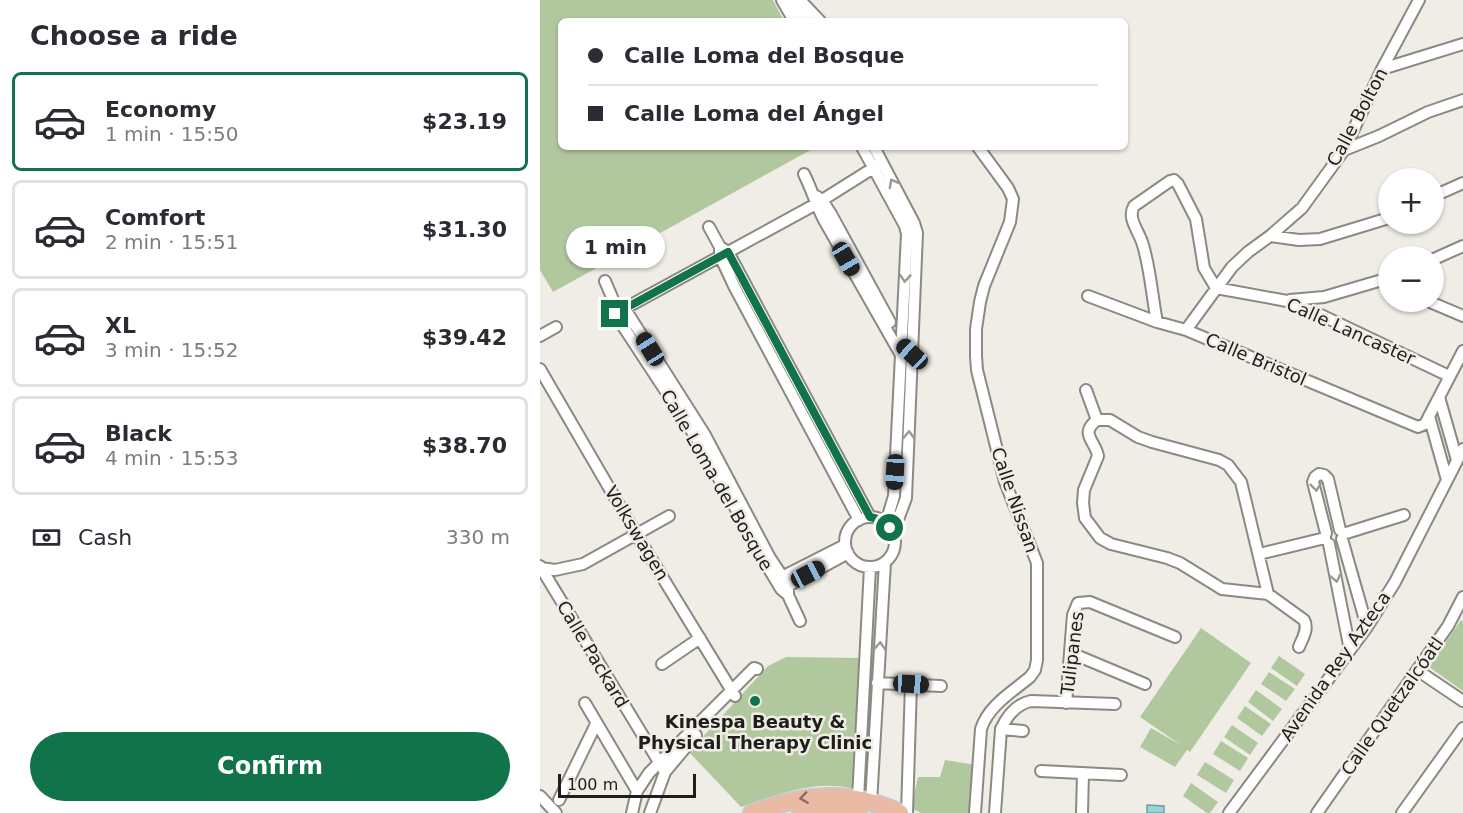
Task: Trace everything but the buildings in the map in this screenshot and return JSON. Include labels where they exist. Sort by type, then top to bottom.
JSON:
[{"type":"main road","points":[[752,813],[803,797],[829,796],[900,813]]},
{"type":"main road","points":[[801,813],[815,810],[842,810],[862,805]]},
{"type":"street","points":[[782,0],[792,18]]},
{"type":"street","points":[[788,0],[803,18]]},
{"type":"street","points":[[800,0],[817,18]]},
{"type":"street","name":"Calle Bolton","points":[[1186,330],[1240,259],[1302,208],[1344,150],[1382,69],[1419,0]]},
{"type":"street","points":[[1382,69],[1463,45]]},
{"type":"street","points":[[1344,150],[1428,112],[1463,100]]},
{"type":"street","points":[[865,150],[878,165]]},
{"type":"street","points":[[862,805],[872,782],[885,562],[894,548],[890,528],[906,498],[908,244],[906,226],[878,165],[875,150]]},
{"type":"street","name":"Calle Nissan","points":[[975,813],[984,720],[989,712],[1035,670],[1038,644],[1037,563],[1005,482],[977,370],[976,329],[980,302],[984,286],[1010,222],[1013,199],[1008,188],[980,150]]},
{"type":"street","points":[[605,281],[620,311],[878,165]]},
{"type":"street","points":[[804,174],[907,355]]},
{"type":"street","points":[[1157,322],[1143,243],[1131,212],[1134,206],[1170,181],[1174,180],[1178,184],[1196,219],[1204,268],[1216,288]]},
{"type":"street","points":[[1444,192],[1463,183]]},
{"type":"street","points":[[818,200],[885,312],[907,355]]},
{"type":"street","points":[[1270,236],[1299,240],[1320,239],[1378,221]]},
{"type":"street","points":[[709,227],[865,518],[890,528]]},
{"type":"street","points":[[1444,255],[1463,246]]},
{"type":"street","points":[[1287,301],[1324,297],[1378,282]]},
{"type":"street","name":"Calle Lancaster","points":[[1216,288],[1287,301],[1449,376]]},
{"type":"street","name":"Calle Bristol","points":[[1088,296],[1157,322],[1186,330],[1422,427],[1429,416]]},
{"type":"street","points":[[1139,315],[1152,297]]},
{"type":"street","points":[[1321,315],[1324,297]]},
{"type":"street","points":[[1444,308],[1463,316]]},
{"type":"street","points":[[885,312],[909,310]]},
{"type":"street","name":"Calle Loma del Bosque","points":[[620,311],[783,585],[846,549]]},
{"type":"street","points":[[540,336],[556,327]]},
{"type":"street","points":[[1447,480],[1429,416],[1463,351]]},
{"type":"street","name":"Volkswagen","points":[[540,369],[636,534],[734,694],[662,767]]},
{"type":"street","points":[[1086,390],[1097,420]]},
{"type":"street","points":[[1439,397],[1457,460]]},
{"type":"street","points":[[1268,594],[1241,482],[1228,465],[1219,459],[1138,437],[1110,420],[1097,420],[1091,424],[1088,431],[1098,456],[1084,490],[1083,503],[1085,518],[1100,538],[1111,544],[1180,563],[1222,589],[1268,594],[1304,620],[1306,625],[1299,648]]},
{"type":"street","name":"Avenida Rey Azteca","points":[[1229,813],[1367,627],[1395,582],[1463,449]]},
{"type":"street","points":[[1350,650],[1313,482],[1319,474],[1328,479],[1367,627]]},
{"type":"street","points":[[1327,538],[1335,546],[1342,534],[1404,515]]},
{"type":"street","points":[[541,567],[555,570],[583,564],[669,516]]},
{"type":"street","points":[[865,518],[848,531],[846,549],[857,564],[870,567],[885,562]]},
{"type":"street","points":[[1327,538],[1331,528],[1342,534]]},
{"type":"street","points":[[1259,554],[1327,538]]},
{"type":"street","name":"Calle Packard","points":[[541,567],[662,767]]},
{"type":"street","points":[[862,805],[859,782],[870,567]]},
{"type":"street","points":[[783,585],[800,621]]},
{"type":"street","name":"Tulipanes","points":[[1066,703],[1073,615],[1078,603],[1090,602],[1175,637]]},
{"type":"street","name":"Calle Quetzalcóatl","points":[[1317,813],[1461,606]]},
{"type":"street","points":[[662,664],[700,638]]},
{"type":"street","points":[[1071,653],[1145,684]]},
{"type":"street","points":[[1417,670],[1463,702]]},
{"type":"street","points":[[877,682],[941,686]]},
{"type":"street","points":[[907,813],[911,684]]},
{"type":"street","points":[[995,813],[1001,729],[1006,718],[1023,703],[1031,701],[1115,704]]},
{"type":"street","points":[[585,703],[637,791]]},
{"type":"street","points":[[558,800],[596,724]]},
{"type":"street","points":[[1402,813],[1463,728]]},
{"type":"street","points":[[1001,729],[1023,731]]},
{"type":"street","points":[[632,813],[637,791],[662,767]]},
{"type":"street","points":[[650,813],[662,767]]},
{"type":"street","points":[[1041,771],[1121,775]]},
{"type":"street","points":[[1082,813],[1083,773]]},
{"type":"street","points":[[859,782],[872,782]]},
{"type":"street","points":[[540,796],[556,813]]},
{"type":"green space","points":[[540,0],[773,0],[782,18],[558,18],[558,150],[811,150],[553,292],[540,270]]},
{"type":"green space","points":[[1461,620],[1463,622],[1463,691],[1429,667]]},
{"type":"green space","points":[[1201,628],[1251,663],[1190,752],[1187,750],[1175,767],[1140,747],[1151,728],[1181,745],[1140,717]]},
{"type":"green space","points":[[1279,656],[1305,674],[1297,686],[1271,668]]},
{"type":"green space","points":[[786,657],[859,658],[854,789],[839,786],[811,787],[783,793],[741,807],[689,752],[768,666]]},
{"type":"green space","points":[[1269,672],[1295,689],[1286,701],[1261,684]]},
{"type":"green space","points":[[1256,690],[1282,709],[1273,721],[1248,702]]},
{"type":"green space","points":[[1245,706],[1271,724],[1262,736],[1237,718]]},
{"type":"green space","points":[[1232,725],[1258,743],[1250,755],[1224,737]]},
{"type":"green space","points":[[1221,741],[1248,758],[1240,771],[1213,754]]},
{"type":"green space","points":[[945,760],[976,765],[973,813],[921,813],[911,808],[918,777],[940,777]]},
{"type":"green space","points":[[1205,762],[1234,780],[1226,793],[1197,775]]},
{"type":"green space","points":[[1191,783],[1218,802],[1210,813],[1183,796]]},
{"type":"water","points":[[1147,805],[1164,806],[1164,813],[1147,813]]},
{"type":"place","name":"Kinespa Beauty & Physical Therapy Clinic","points":[[755,701]]},
{"type":"route","points":[[615,314],[728,252],[742,282],[870,517],[882,520],[890,528]]}]
